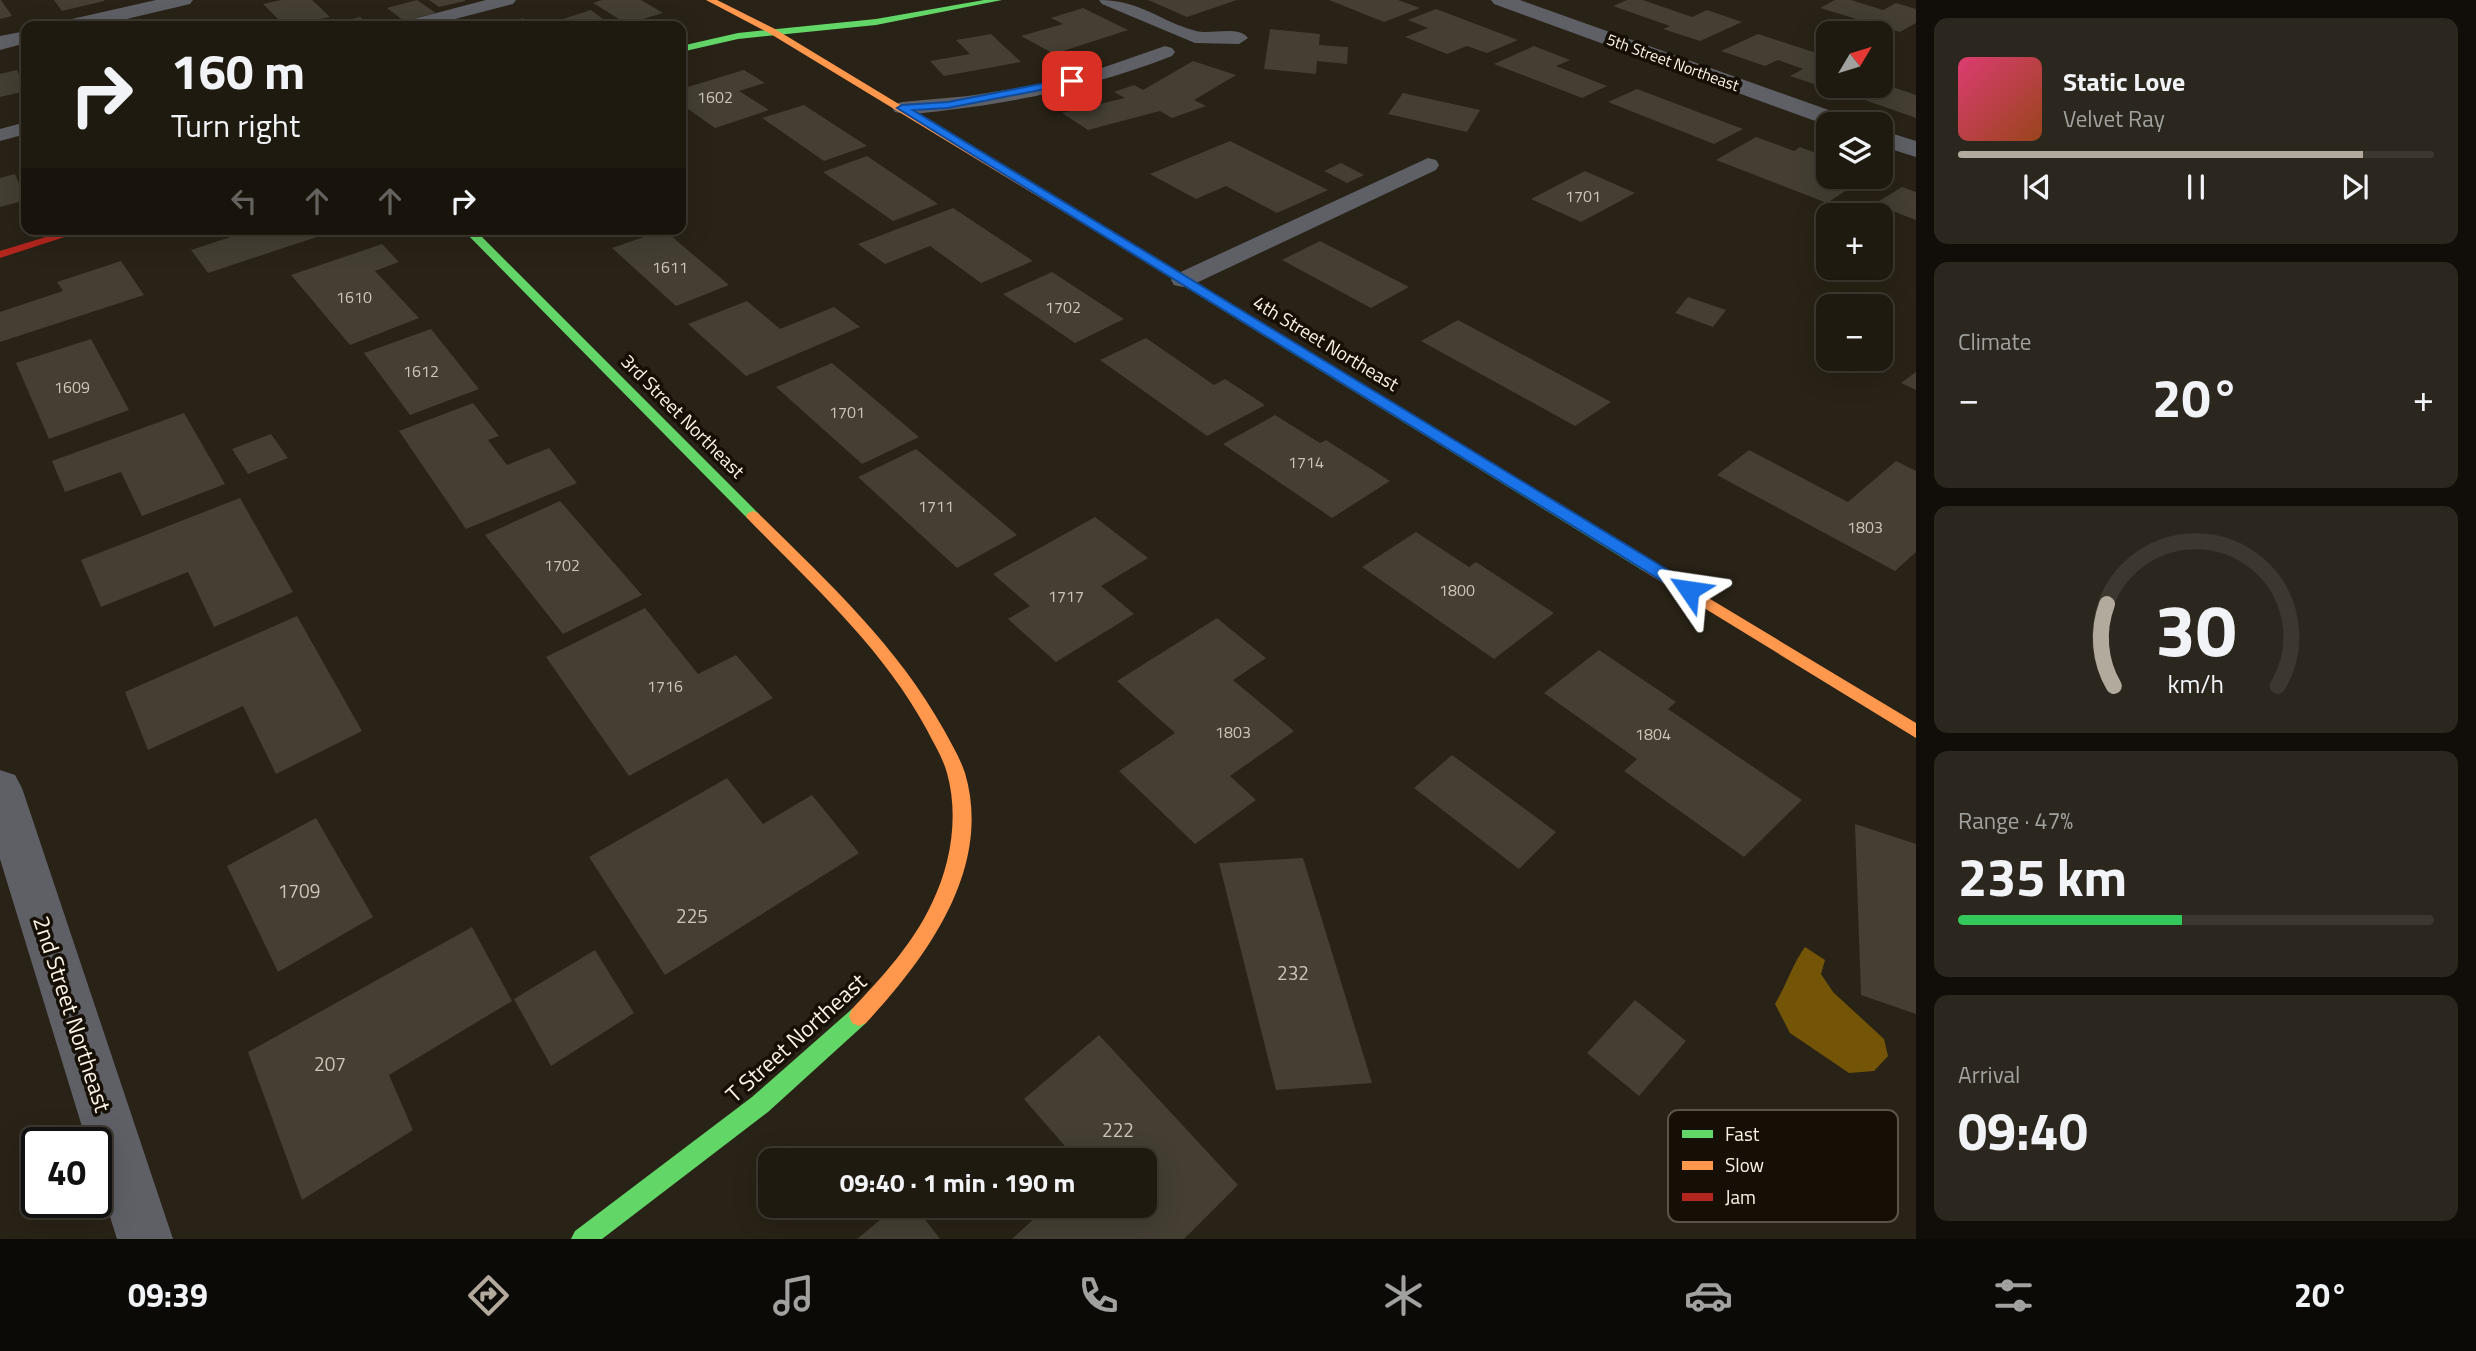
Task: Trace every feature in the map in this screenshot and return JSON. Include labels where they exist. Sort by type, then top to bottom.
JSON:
[{"type":"street","points":[[93,21],[183,0]]},
{"type":"street","name":"4th Street Northeast","points":[[710,0],[772,31],[902,108],[1916,731]]},
{"type":"street","points":[[686,48],[772,31],[876,22],[998,0]]},
{"type":"street","name":"5th Street Northeast","points":[[1501,0],[1816,114]]},
{"type":"street","points":[[0,43],[21,38]]},
{"type":"street","points":[[1893,141],[1916,150]]},
{"type":"street","points":[[0,255],[65,235]]},
{"type":"street","name":"3rd Street Northeast","points":[[473,235],[868,632]]},
{"type":"street","name":"T Street Northeast","points":[[583,1239],[720,1136],[832,1043],[892,981],[935,921],[955,870],[963,822],[957,775],[928,714],[868,632]]},
{"type":"street","name":"2nd Street Northeast","points":[[0,788],[145,1239]]},
{"type":"lane","points":[[427,21],[507,0]]},
{"type":"lane","points":[[1108,0],[1195,37],[1239,38]]},
{"type":"lane","points":[[902,108],[948,105],[1123,70],[1165,52]]},
{"type":"lane","points":[[0,135],[21,129]]},
{"type":"lane","points":[[1183,280],[1428,165]]},
{"type":"shaded area","points":[[1805,947],[1825,960],[1821,974],[1833,992],[1884,1039],[1888,1056],[1874,1071],[1849,1073],[1790,1033],[1775,1004]]},
{"type":"building","points":[[1,0],[12,16],[0,19]]},
{"type":"building","points":[[54,0],[104,0],[104,1],[62,11]]},
{"type":"building","points":[[281,0],[312,0],[330,17],[310,21],[280,21],[263,4]]},
{"type":"building","points":[[417,0],[436,13],[404,21],[387,8]]},
{"type":"building","points":[[429,0],[465,0],[465,1],[439,7]]},
{"type":"building","points":[[602,0],[641,0],[663,13],[637,21],[622,21],[593,3]]},
{"type":"building","points":[[1148,0],[1237,0],[1187,17]]},
{"type":"building","points":[[1329,0],[1398,0],[1420,8],[1384,22]]},
{"type":"building","points":[[1627,0],[1643,0],[1692,17],[1707,10],[1742,22],[1700,41],[1663,29],[1670,26],[1613,6]]},
{"type":"building","points":[[1835,0],[1851,0],[1883,10],[1896,3],[1916,9],[1916,23],[1900,32],[1894,30],[1894,21],[1863,21],[1820,8]]},
{"type":"building","points":[[1083,8],[1128,30],[1054,54],[1021,36],[1063,24],[1051,18]]},
{"type":"building","points":[[1436,9],[1518,40],[1487,53],[1467,46],[1447,54],[1405,37],[1428,28],[1408,20]]},
{"type":"building","points":[[591,10],[605,21],[556,21]]},
{"type":"building","points":[[360,17],[365,21],[344,21]]},
{"type":"building","points":[[1270,29],[1320,34],[1319,45],[1348,47],[1347,64],[1317,61],[1316,74],[1264,69]]},
{"type":"building","points":[[991,34],[1021,62],[944,76],[930,61],[970,54],[956,40]]},
{"type":"building","points":[[1758,34],[1816,53],[1816,85],[1790,76],[1803,69],[1778,60],[1765,66],[1721,51]]},
{"type":"building","points":[[1534,46],[1570,60],[1556,66],[1607,86],[1582,98],[1494,64]]},
{"type":"building","points":[[1193,61],[1236,75],[1194,100],[1206,106],[1172,118],[1160,111],[1088,130],[1062,113],[1125,98],[1114,92],[1134,85],[1143,90]]},
{"type":"building","points":[[17,70],[21,79],[21,92],[0,97],[0,74]]},
{"type":"building","points":[[744,70],[765,83],[739,91],[769,110],[715,128],[686,108],[686,87]]},
{"type":"building","points":[[1894,87],[1916,95],[1916,118],[1859,98],[1894,98]]},
{"type":"building","points":[[1637,89],[1743,129],[1714,144],[1608,102]]},
{"type":"building","points":[[1403,93],[1480,110],[1467,132],[1388,114]]},
{"type":"building","points":[[804,105],[867,146],[824,161],[762,118]]},
{"type":"building","points":[[1756,137],[1794,151],[1800,147],[1816,153],[1816,189],[1848,189],[1827,203],[1716,160]]},
{"type":"building","points":[[1230,141],[1328,190],[1277,213],[1226,186],[1196,199],[1150,174]]},
{"type":"building","points":[[867,156],[938,204],[893,221],[823,172]]},
{"type":"building","points":[[1341,163],[1364,175],[1347,183],[1324,171]]},
{"type":"building","points":[[1585,171],[1635,193],[1581,222],[1531,199]]},
{"type":"building","points":[[15,174],[21,188],[21,201],[0,207],[0,178]]},
{"type":"building","points":[[1902,187],[1916,192],[1916,220],[1893,211],[1893,203],[1876,203]]},
{"type":"building","points":[[953,208],[1033,261],[981,283],[930,246],[885,264],[858,244]]},
{"type":"building","points":[[237,235],[323,235],[208,273],[191,250]]},
{"type":"building","points":[[650,235],[670,235],[729,285],[676,306],[612,248]]},
{"type":"building","points":[[1320,241],[1409,287],[1371,308],[1282,260]]},
{"type":"building","points":[[382,244],[399,262],[375,271],[419,318],[350,345],[291,275]]},
{"type":"building","points":[[121,261],[144,295],[0,342],[0,312],[63,291],[57,282]]},
{"type":"building","points":[[1052,272],[1124,319],[1075,343],[1003,294]]},
{"type":"building","points":[[1688,297],[1726,310],[1713,327],[1675,313]]},
{"type":"building","points":[[747,301],[780,329],[834,307],[860,327],[746,376],[688,324]]},
{"type":"building","points":[[1458,320],[1611,402],[1575,426],[1421,341]]},
{"type":"building","points":[[431,329],[479,389],[410,415],[364,353]]},
{"type":"building","points":[[1146,338],[1214,385],[1225,379],[1265,405],[1207,436],[1100,360]]},
{"type":"building","points":[[91,339],[129,410],[49,439],[16,363]]},
{"type":"building","points":[[832,363],[919,437],[862,464],[776,387]]},
{"type":"building","points":[[1916,372],[1916,390],[1901,383]]},
{"type":"building","points":[[473,403],[499,436],[488,440],[507,465],[549,448],[577,483],[466,529],[399,431]]},
{"type":"building","points":[[184,413],[225,484],[142,516],[121,472],[65,492],[52,461]]},
{"type":"building","points":[[1275,415],[1320,443],[1326,440],[1390,481],[1332,518],[1223,444]]},
{"type":"building","points":[[271,434],[288,458],[248,474],[232,449]]},
{"type":"building","points":[[916,449],[1017,535],[957,568],[858,477]]},
{"type":"building","points":[[1749,450],[1848,502],[1896,461],[1916,471],[1916,552],[1895,571],[1717,475]]},
{"type":"building","points":[[240,498],[293,592],[214,627],[188,572],[101,607],[81,560]]},
{"type":"building","points":[[560,501],[642,595],[563,634],[485,535]]},
{"type":"building","points":[[1095,517],[1148,558],[1101,586],[1134,614],[1056,662],[1008,619],[1030,606],[993,574]]},
{"type":"building","points":[[1416,532],[1469,567],[1476,562],[1554,613],[1494,659],[1362,567]]},
{"type":"building","points":[[645,608],[698,674],[736,655],[773,698],[629,776],[546,657]]},
{"type":"building","points":[[297,616],[362,731],[276,774],[243,706],[148,750],[125,692]]},
{"type":"building","points":[[1217,618],[1266,658],[1233,680],[1294,731],[1230,776],[1256,800],[1195,844],[1119,771],[1175,733],[1117,681]]},
{"type":"building","points":[[1599,650],[1676,702],[1668,709],[1802,800],[1744,857],[1624,771],[1637,759],[1544,693]]},
{"type":"building","points":[[1452,755],[1556,832],[1519,869],[1414,788]]},
{"type":"building","points":[[727,778],[763,824],[812,795],[859,853],[665,975],[589,857]]},
{"type":"building","points":[[316,818],[373,917],[278,972],[227,866]]},
{"type":"building","points":[[1855,824],[1916,844],[1916,1014],[1861,995]]},
{"type":"building","points":[[1303,858],[1372,1083],[1276,1090],[1219,863]]},
{"type":"building","points":[[472,927],[512,1001],[389,1075],[413,1130],[302,1200],[248,1052]]},
{"type":"building","points":[[595,950],[634,1013],[551,1066],[514,999]]},
{"type":"building","points":[[1635,1000],[1686,1041],[1639,1096],[1587,1053]]},
{"type":"building","points":[[1099,1035],[1238,1185],[1184,1239],[1012,1239],[1035,1218],[1157,1218],[1157,1148],[1067,1148],[1024,1099]]},
{"type":"building","points":[[882,1218],[924,1218],[940,1239],[857,1239]]},
{"type":"traffic: fast","points":[[686,48],[738,36],[876,22],[998,0]]},
{"type":"traffic: fast","points":[[1099,229],[1647,566]]},
{"type":"traffic: fast","points":[[473,235],[753,516]]},
{"type":"traffic: fast","points":[[583,1239],[760,1105],[859,1016]]},
{"type":"traffic: slow","points":[[710,0],[772,31],[1099,229]]},
{"type":"traffic: slow","points":[[753,516],[832,595],[904,679],[924,710],[951,760],[957,777],[962,812],[960,845],[940,908],[904,965],[859,1016]]},
{"type":"traffic: slow","points":[[1647,566],[1916,731]]},
{"type":"traffic: jam","points":[[0,255],[65,235]]},
{"type":"route","points":[[1072,81],[948,105],[902,108],[1689,590]]}]
